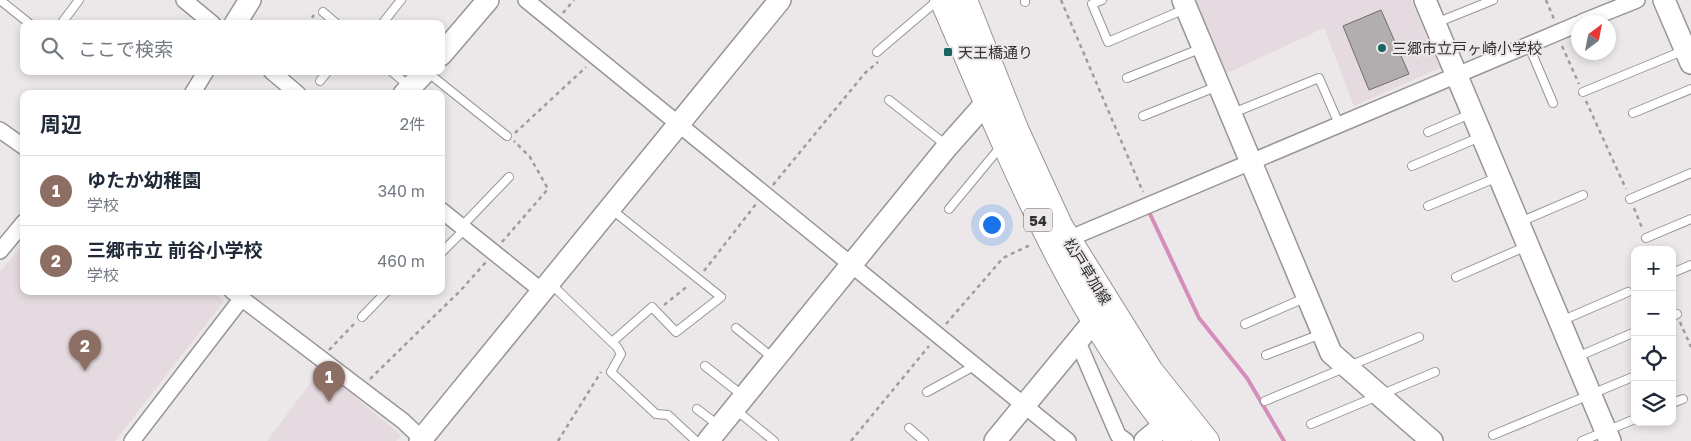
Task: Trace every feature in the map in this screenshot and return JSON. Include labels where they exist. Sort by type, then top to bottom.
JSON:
[{"type":"main road","name":"松戸草加線","points":[[940,0],[1004,143],[1059,243],[1151,371],[1175,425]]},
{"type":"main road","name":"松戸草加線","points":[[965,0],[1059,243],[1094,321],[1128,374],[1175,425],[1207,441]]},
{"type":"street","points":[[184,0],[207,20]]},
{"type":"street","points":[[238,20],[250,0]]},
{"type":"street","points":[[445,50],[488,0]]},
{"type":"street","points":[[526,0],[1068,441]]},
{"type":"street","points":[[239,295],[320,360],[360,389],[422,440],[780,0]]},
{"type":"street","points":[[1425,0],[1608,436]]},
{"type":"street","points":[[1600,15],[1637,0]]},
{"type":"street","points":[[1664,0],[1688,56]]},
{"type":"street","points":[[1184,4],[1331,353],[1432,441]]},
{"type":"street","points":[[1059,243],[1528,44],[1556,29],[1571,25]]},
{"type":"street","points":[[194,90],[204,75]]},
{"type":"street","points":[[276,75],[293,90]]},
{"type":"street","points":[[408,90],[422,75]]},
{"type":"street","points":[[714,433],[947,147],[986,103]]},
{"type":"street","points":[[0,130],[20,144]]},
{"type":"street","points":[[445,213],[494,252],[546,287]]},
{"type":"street","points":[[0,251],[20,227]]},
{"type":"street","points":[[132,441],[235,295]]},
{"type":"street","points":[[1001,437],[1094,321]]},
{"type":"street","points":[[1077,340],[1118,435],[1126,441]]},
{"type":"street","points":[[1145,441],[1175,425]]},
{"type":"lane","points":[[0,0],[25,20]]},
{"type":"lane","points":[[64,20],[80,0]]},
{"type":"lane","points":[[385,20],[401,0]]},
{"type":"lane","points":[[879,56],[940,0]]},
{"type":"lane","points":[[1102,0],[1092,4],[1108,42],[1184,4]]},
{"type":"lane","points":[[1435,23],[1492,0]]},
{"type":"lane","points":[[323,12],[332,20]]},
{"type":"lane","points":[[1528,44],[1553,103]]},
{"type":"lane","points":[[1127,78],[1203,47]]},
{"type":"lane","points":[[1583,92],[1688,56]]},
{"type":"lane","points":[[320,81],[325,75]]},
{"type":"lane","points":[[394,75],[406,90]]},
{"type":"lane","points":[[431,75],[507,136]]},
{"type":"lane","points":[[1231,114],[1319,78],[1339,124]]},
{"type":"lane","points":[[1144,116],[1219,86]]},
{"type":"lane","points":[[1633,113],[1691,89]]},
{"type":"lane","points":[[889,100],[947,147]]},
{"type":"lane","points":[[1428,132],[1472,114]]},
{"type":"lane","points":[[1412,166],[1482,136]]},
{"type":"lane","points":[[949,209],[1004,143]]},
{"type":"lane","points":[[1630,199],[1691,173]]},
{"type":"lane","points":[[445,249],[509,177]]},
{"type":"lane","points":[[1428,206],[1498,177]]},
{"type":"lane","points":[[1517,223],[1583,195]]},
{"type":"lane","points":[[610,208],[721,297],[676,332],[652,307],[612,342]]},
{"type":"lane","points":[[1646,238],[1691,219]]},
{"type":"lane","points":[[1456,277],[1527,246]]},
{"type":"lane","points":[[1676,271],[1691,265]]},
{"type":"lane","points":[[546,287],[612,342],[621,354],[612,372],[656,414],[668,415],[696,441]]},
{"type":"lane","points":[[1560,321],[1628,292]]},
{"type":"lane","points":[[362,317],[383,295]]},
{"type":"lane","points":[[1245,324],[1307,298]]},
{"type":"lane","points":[[736,328],[774,359]]},
{"type":"lane","points":[[1266,354],[1322,333]]},
{"type":"lane","points":[[1574,358],[1631,334]]},
{"type":"lane","points":[[1265,401],[1420,337]]},
{"type":"lane","points":[[927,392],[976,365]]},
{"type":"lane","points":[[705,366],[774,441]]},
{"type":"lane","points":[[1311,424],[1435,372]]},
{"type":"lane","points":[[1494,435],[1631,378]]},
{"type":"lane","points":[[1676,401],[1683,398]]},
{"type":"lane","points":[[697,409],[714,433]]},
{"type":"lane","points":[[1582,441],[1608,436],[1631,422]]},
{"type":"lane","points":[[909,428],[924,441]]},
{"type":"path","points":[[559,17],[574,0]]},
{"type":"path","points":[[1062,0],[1145,198]]},
{"type":"path","points":[[1546,0],[1556,29],[1646,238]]},
{"type":"path","points":[[657,311],[698,278],[764,193],[879,56]]},
{"type":"path","points":[[360,389],[461,290],[548,189],[530,157],[511,137],[596,57]]},
{"type":"path","points":[[320,360],[362,317]]},
{"type":"path","points":[[558,441],[601,371]]},
{"type":"shaded area","name":"三郷市立戸ヶ崎小学校","points":[[1193,0],[1411,0],[1440,68],[1354,106],[1324,28],[1223,75]]},
{"type":"shaded area","points":[[20,248],[20,295],[216,295],[224,301],[115,441],[0,441],[0,272]]},
{"type":"shaded area","points":[[321,369],[401,435],[396,441],[267,441]]},
{"type":"building","points":[[1381,10],[1409,74],[1369,90],[1343,26]]},
{"type":"waterway","points":[[1150,214],[1199,318],[1247,378],[1284,441]]},
{"type":"place","name":"三郷市立戸ヶ崎小学校","points":[[1382,48]]},
{"type":"place","name":"天王橋通り","points":[[948,52]]},
{"type":"place","name":"三郷市立 前谷小学校","points":[[85,371]]},
{"type":"place","name":"ゆたか幼稚園","points":[[329,402]]}]
